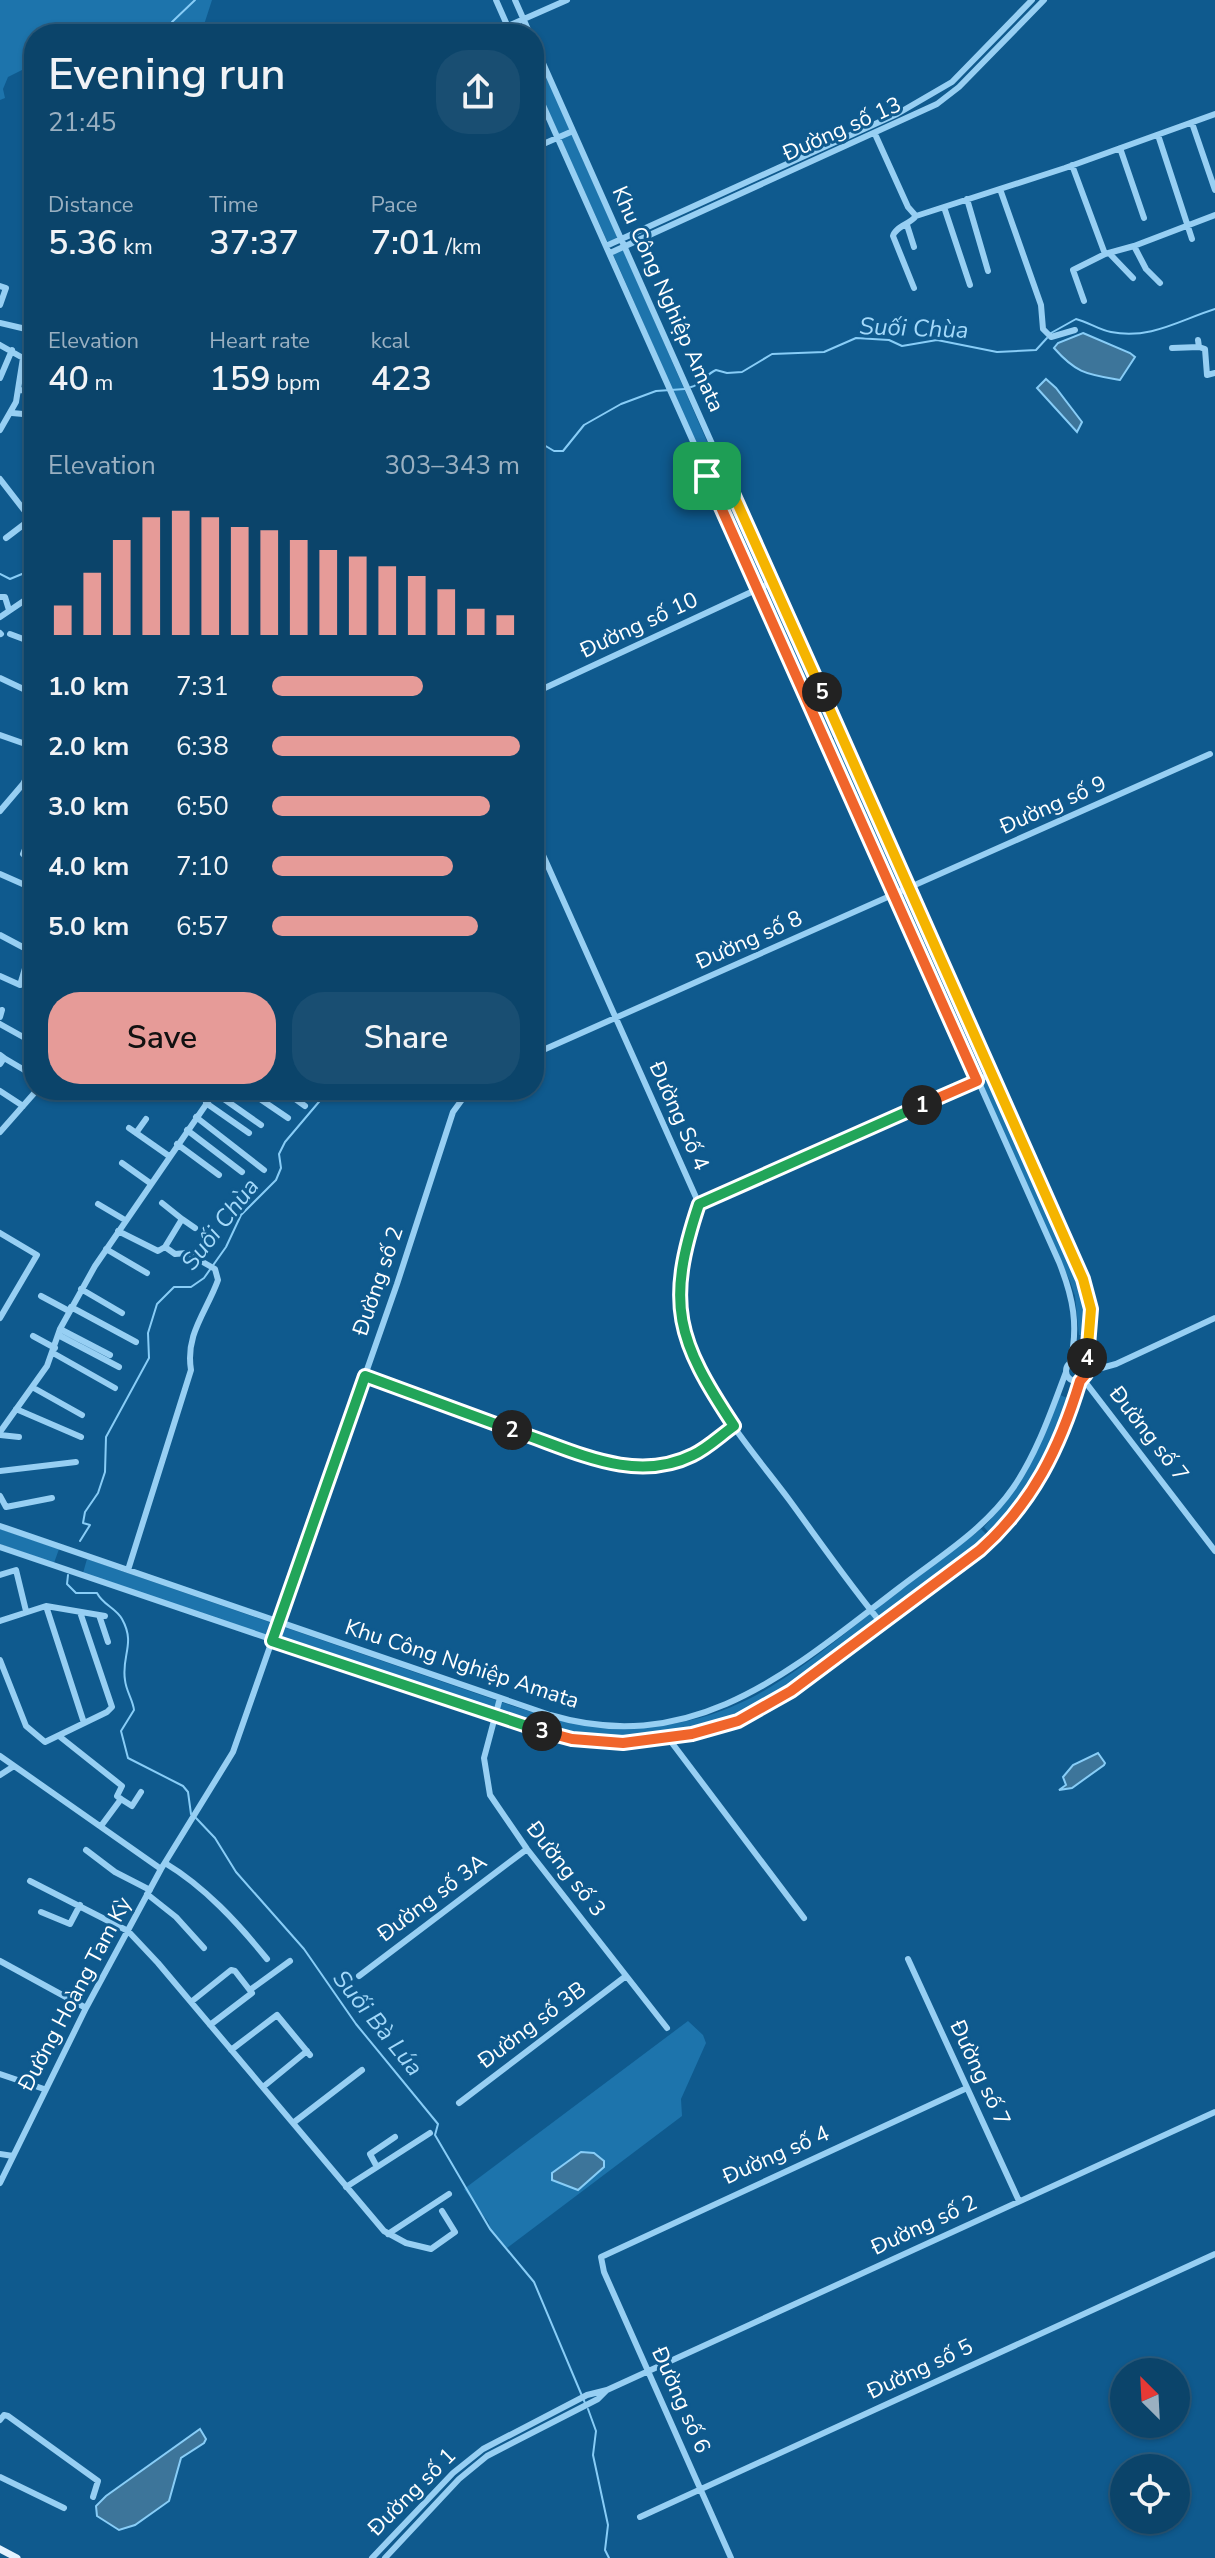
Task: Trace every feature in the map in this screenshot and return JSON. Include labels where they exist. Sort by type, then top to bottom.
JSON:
[{"type":"main road","points":[[0,2549],[17,2558]]},
{"type":"street","points":[[496,0],[507,24]]},
{"type":"street","points":[[515,0],[525,24]]},
{"type":"street","points":[[512,24],[567,0]]},
{"type":"street","name":"Đường số 13","points":[[623,243],[773,180],[936,94],[966,75],[1032,0]]},
{"type":"street","name":"Đường số 13","points":[[623,243],[769,172],[875,134],[937,104],[1044,0]]},
{"type":"street","name":"Khu Công Nghiệp Amata","points":[[0,1547],[272,1641],[572,1739],[623,1743],[669,1739],[728,1724],[770,1705],[993,1539],[1026,1501],[1049,1465],[1084,1375],[1091,1322],[1089,1295],[544,66]]},
{"type":"street","name":"Khu Công Nghiệp Amata","points":[[0,1526],[565,1720],[590,1724],[644,1725],[693,1716],[727,1705],[771,1683],[981,1526],[1013,1489],[1027,1466],[1070,1363],[1076,1338],[1076,1318],[1067,1282],[544,108]]},
{"type":"street","points":[[914,288],[893,236],[897,229],[916,216],[1215,114]]},
{"type":"street","points":[[883,121],[887,129]]},
{"type":"street","points":[[1192,123],[1215,190]]},
{"type":"street","points":[[544,144],[573,131]]},
{"type":"street","points":[[875,134],[908,207],[916,216]]},
{"type":"street","points":[[1158,135],[1192,239]]},
{"type":"street","points":[[1120,148],[1144,218]]},
{"type":"street","points":[[1072,165],[1107,254],[1133,278]]},
{"type":"street","points":[[769,172],[773,180]]},
{"type":"street","points":[[1000,189],[1041,305],[1041,320],[1049,335],[1075,330]]},
{"type":"street","points":[[967,199],[988,271]]},
{"type":"street","points":[[944,207],[970,285]]},
{"type":"street","points":[[1084,301],[1073,270],[1107,254],[1215,215]]},
{"type":"street","points":[[907,225],[914,247]]},
{"type":"street","points":[[608,250],[623,243]]},
{"type":"street","points":[[1134,246],[1146,269],[1160,283]]},
{"type":"street","points":[[0,286],[6,288],[0,305]]},
{"type":"street","points":[[0,323],[24,329]]},
{"type":"street","points":[[1172,348],[1199,344],[1205,349],[1207,375],[1215,373]]},
{"type":"street","points":[[0,345],[22,355],[23,361],[20,390],[12,413],[0,430]]},
{"type":"street","points":[[0,378],[12,350]]},
{"type":"street","points":[[20,390],[24,390]]},
{"type":"street","points":[[12,413],[24,414]]},
{"type":"street","points":[[707,476],[722,469]]},
{"type":"street","points":[[1,483],[24,511]]},
{"type":"street","points":[[6,538],[24,526]]},
{"type":"street","name":"Đường số 10","points":[[544,688],[773,582]]},
{"type":"street","points":[[0,597],[5,597],[9,610]]},
{"type":"street","points":[[0,617],[24,600]]},
{"type":"street","points":[[10,634],[24,639]]},
{"type":"street","points":[[0,678],[24,689]]},
{"type":"street","points":[[826,741],[841,734]]},
{"type":"street","points":[[0,735],[24,743]]},
{"type":"street","name":"Đường số 9","points":[[895,895],[1210,754]]},
{"type":"street","points":[[0,811],[23,784]]},
{"type":"street","name":"Đường Số 4","points":[[544,857],[699,1204],[682,1259],[679,1308],[693,1360],[734,1426],[882,1624]]},
{"type":"street","points":[[0,884],[2,875],[24,885]]},
{"type":"street","name":"Đường số 8","points":[[617,1019],[895,895]]},
{"type":"street","points":[[0,935],[24,948]]},
{"type":"street","points":[[0,976],[20,985],[24,974]]},
{"type":"street","points":[[544,1050],[617,1019]]},
{"type":"street","points":[[0,1024],[24,1037]]},
{"type":"street","points":[[1,1059],[24,1070]]},
{"type":"street","points":[[699,1204],[992,1074]]},
{"type":"street","points":[[0,1091],[23,1106]]},
{"type":"street","points":[[0,1132],[28,1100]]},
{"type":"street","points":[[19,1437],[0,1432],[54,1350],[70,1309],[106,1249],[208,1100]]},
{"type":"street","points":[[227,1100],[261,1125]]},
{"type":"street","points":[[262,1100],[288,1118]]},
{"type":"street","points":[[297,1100],[305,1106]]},
{"type":"street","name":"Đường số 2","points":[[272,1641],[453,1112],[462,1100]]},
{"type":"street","points":[[206,1103],[249,1133]]},
{"type":"street","points":[[196,1117],[264,1170]]},
{"type":"street","points":[[146,1119],[132,1131],[169,1156]]},
{"type":"street","points":[[187,1130],[242,1172]]},
{"type":"street","points":[[177,1144],[219,1175]]},
{"type":"street","points":[[122,1163],[150,1183]]},
{"type":"street","points":[[162,1203],[195,1228]]},
{"type":"street","points":[[98,1204],[125,1220]]},
{"type":"street","points":[[118,1231],[158,1251],[165,1247],[182,1219]]},
{"type":"street","points":[[0,1233],[37,1255],[1,1313]]},
{"type":"street","points":[[128,1570],[191,1370],[189,1356],[193,1334],[218,1280],[211,1268],[187,1253],[175,1254],[165,1247]]},
{"type":"street","points":[[106,1249],[147,1273]]},
{"type":"street","points":[[81,1289],[122,1313]]},
{"type":"street","points":[[41,1296],[136,1342]]},
{"type":"street","points":[[1070,1363],[1079,1362],[1084,1375],[1116,1364],[1215,1318]]},
{"type":"street","points":[[59,1332],[110,1355]]},
{"type":"street","points":[[59,1332],[119,1367]]},
{"type":"street","points":[[33,1336],[115,1388]]},
{"type":"street","name":"Đường số 7","points":[[1066,1372],[1071,1380],[1084,1375],[1215,1551]]},
{"type":"street","points":[[365,1376],[511,1430],[630,1467],[660,1468],[687,1458],[734,1426]]},
{"type":"street","points":[[32,1387],[82,1415]]},
{"type":"street","points":[[16,1409],[81,1437]]},
{"type":"street","points":[[0,1471],[76,1462]]},
{"type":"street","points":[[0,1496],[6,1507],[52,1498]]},
{"type":"street","points":[[981,1526],[993,1539]]},
{"type":"street","points":[[58,1567],[65,1549]]},
{"type":"street","points":[[76,1573],[82,1554]]},
{"type":"street","points":[[0,1575],[16,1570],[26,1611]]},
{"type":"street","points":[[46,1606],[84,1723]]},
{"type":"street","points":[[0,1621],[46,1606],[102,1615],[108,1642]]},
{"type":"street","points":[[0,1660],[30,1732],[45,1742],[112,1707],[80,1612]]},
{"type":"street","name":"Đường Hoàng Tam Kỳ","points":[[0,2183],[86,2008],[163,1866],[233,1752],[272,1641]]},
{"type":"street","name":"Đường số 3","points":[[500,1698],[485,1747],[486,1783],[496,1805],[667,2028]]},
{"type":"street","points":[[59,1736],[122,1786],[117,1796],[121,1799],[132,1806],[141,1792]]},
{"type":"street","points":[[669,1739],[804,1918]]},
{"type":"street","points":[[0,1756],[101,1826],[196,1884],[243,1930],[267,1959]]},
{"type":"street","points":[[0,1775],[14,1766]]},
{"type":"street","points":[[101,1826],[121,1799]]},
{"type":"street","name":"Đường số 3A","points":[[359,1976],[527,1849]]},
{"type":"street","points":[[86,1850],[149,1892],[204,1948]]},
{"type":"street","points":[[30,1881],[128,1931],[388,2234],[406,2243],[431,2249],[455,2232],[442,2211]]},
{"type":"street","points":[[41,1912],[70,1924],[80,1905]]},
{"type":"street","name":"Đường số 7","points":[[908,1959],[1019,2201]]},
{"type":"street","points":[[0,1961],[86,2008]]},
{"type":"street","points":[[250,1990],[290,1961]]},
{"type":"street","points":[[191,2002],[233,1969],[251,1994],[210,2025]]},
{"type":"street","name":"Đường số 3B","points":[[459,2103],[626,1976]]},
{"type":"street","points":[[231,2050],[277,2015],[308,2053],[263,2087]]},
{"type":"street","points":[[293,2123],[362,2070]]},
{"type":"street","points":[[0,2074],[44,2089]]},
{"type":"street","name":"Đường số 4","points":[[601,2257],[967,2088]]},
{"type":"street","name":"Đường số 2","points":[[648,2371],[1215,2112]]},
{"type":"street","points":[[346,2187],[430,2133]]},
{"type":"street","points":[[377,2167],[370,2154],[395,2137]]},
{"type":"street","points":[[0,2154],[13,2156]]},
{"type":"street","points":[[388,2234],[449,2194]]},
{"type":"street","name":"Đường số 5","points":[[640,2517],[1215,2254]]},
{"type":"street","name":"Đường số 6","points":[[601,2257],[604,2272],[731,2558]]},
{"type":"street","name":"Đường số 1","points":[[373,2558],[453,2473],[575,2400],[607,2390],[648,2371]]},
{"type":"street","name":"Đường số 1","points":[[385,2558],[485,2452],[580,2408],[607,2390]]},
{"type":"street","points":[[0,2420],[4,2415],[8,2416],[99,2481],[93,2497]]},
{"type":"street","points":[[0,2477],[64,2508]]},
{"type":"shaded area","points":[[0,0],[212,0],[204,24],[24,24],[24,69],[8,77],[3,89],[5,98],[0,100]]},
{"type":"shaded area","points":[[544,72],[570,130],[559,135],[544,101]]},
{"type":"shaded area","points":[[571,133],[618,239],[608,243],[560,138]]},
{"type":"shaded area","points":[[623,249],[719,469],[709,473],[613,254]]},
{"type":"shaded area","points":[[1083,333],[1135,357],[1120,380],[1083,372],[1054,348],[1058,343]]},
{"type":"shaded area","points":[[1046,379],[1082,422],[1077,432],[1037,388]]},
{"type":"shaded area","points":[[721,471],[770,582],[760,587],[710,476]]},
{"type":"shaded area","points":[[771,585],[838,734],[828,739],[761,590]]},
{"type":"shaded area","points":[[839,737],[907,888],[897,892],[829,741]]},
{"type":"shaded area","points":[[908,891],[988,1074],[979,1078],[898,895]]},
{"type":"shaded area","points":[[990,1077],[1081,1280],[1089,1309],[1088,1332],[1083,1335],[1079,1335],[1075,1296],[1070,1281],[980,1081]]},
{"type":"shaded area","points":[[1060,1395],[1072,1400],[1057,1437],[1029,1489],[992,1536],[984,1527],[1009,1496],[1037,1449]]},
{"type":"shaded area","points":[[0,1529],[59,1549],[54,1563],[0,1544]]},
{"type":"shaded area","points":[[981,1529],[990,1538],[881,1621],[873,1611]]},
{"type":"shaded area","points":[[87,1559],[275,1624],[272,1637],[83,1573]]},
{"type":"shaded area","points":[[871,1613],[879,1623],[798,1684],[736,1718],[702,1730],[635,1739],[601,1738],[566,1733],[497,1713],[501,1702],[570,1721],[638,1727],[672,1724],[705,1716],[739,1704],[772,1686]]},
{"type":"shaded area","points":[[278,1625],[498,1701],[494,1712],[274,1639]]},
{"type":"shaded area","points":[[1098,1753],[1104,1765],[1072,1788],[1059,1790],[1066,1785],[1063,1777],[1073,1765]]},
{"type":"shaded area","points":[[688,2021],[703,2035],[706,2043],[681,2099],[682,2116],[507,2248],[490,2229],[489,2223],[464,2189]]},
{"type":"shaded area","points":[[581,2152],[594,2153],[604,2161],[604,2167],[578,2190],[552,2180],[552,2173]]},
{"type":"shaded area","points":[[200,2429],[206,2439],[181,2458],[169,2501],[135,2525],[119,2530],[97,2516],[96,2506],[106,2496]]},
{"type":"waterway","points":[[172,24],[195,0]]},
{"type":"waterway","name":"Suối Chùa","points":[[1051,333],[1076,319],[1107,331],[1139,333],[1164,328],[1215,309]]},
{"type":"waterway","name":"Suối Chùa","points":[[691,387],[716,370],[742,372],[772,354],[824,352],[856,338],[889,340],[902,346],[937,340],[997,352],[1036,350],[1047,338]]},
{"type":"waterway","name":"Suối Chùa","points":[[544,445],[554,451],[563,451],[584,425],[621,404],[656,391],[685,389]]},
{"type":"waterway","points":[[0,574],[10,579],[24,573]]},
{"type":"waterway","name":"Suối Chùa","points":[[80,1541],[90,1525],[83,1523],[85,1512],[98,1493],[105,1472],[106,1437],[149,1358],[148,1333],[157,1304],[174,1287],[191,1287],[204,1278],[226,1247],[241,1215],[276,1180],[281,1168],[279,1154],[285,1142],[321,1100]]},
{"type":"waterway","name":"Suối Bà Lúa","points":[[68,1575],[67,1584],[76,1593],[97,1593],[119,1615],[126,1628],[128,1643],[124,1672],[134,1710],[121,1731],[128,1758],[183,1786],[188,1792],[191,1814]]},
{"type":"waterway","name":"Suối Bà Lúa","points":[[196,1818],[215,1838],[236,1872],[304,1949],[356,2024],[438,2124],[435,2135],[490,2229],[534,2282],[585,2403]]},
{"type":"waterway","name":"Suối Bà Lúa","points":[[588,2409],[596,2431],[593,2455],[608,2525],[605,2550],[609,2558]]},
{"type":"route","points":[[722,469],[1073,1253],[1089,1295],[1090,1339],[1086,1374],[1080,1381],[1049,1465],[1026,1501],[980,1550],[791,1691],[738,1721],[669,1739],[594,1742],[528,1727],[272,1641],[365,1376],[620,1466],[660,1468],[696,1454],[734,1426],[693,1360],[679,1308],[682,1259],[699,1204],[977,1081],[707,476],[722,469]]}]
